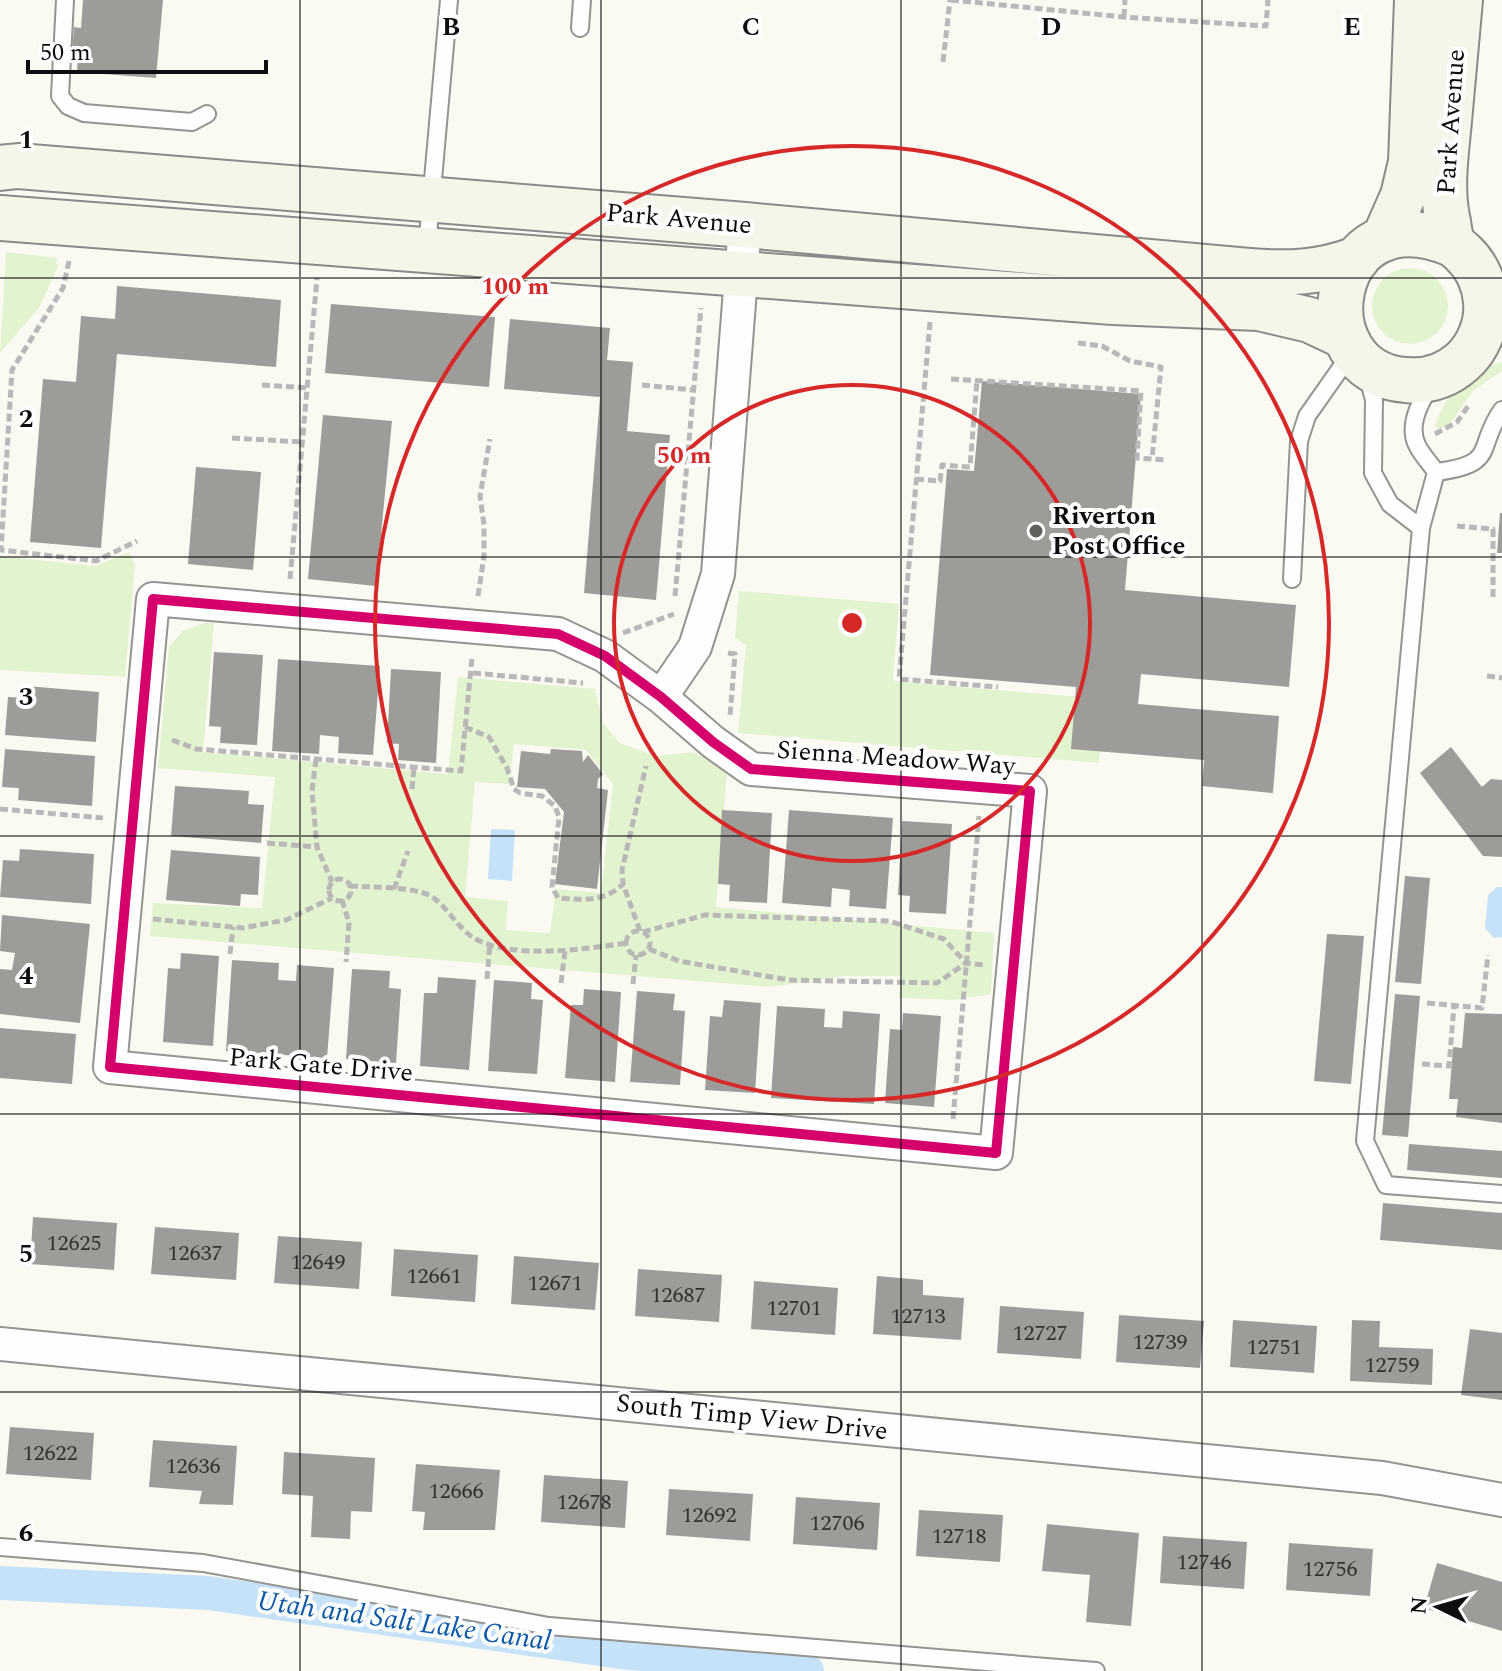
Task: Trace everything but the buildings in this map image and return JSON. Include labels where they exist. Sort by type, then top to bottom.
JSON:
[{"type":"street","name":"Park Avenue","points":[[1354,350],[1339,316],[1340,295],[1345,276],[1370,249],[1403,196],[1411,162],[1417,0]]},
{"type":"street","name":"Park Avenue","points":[[1452,244],[1444,199],[1460,0]]},
{"type":"street","name":"Park Avenue","points":[[0,168],[18,166],[431,198],[1292,274],[1329,269],[1407,233],[1430,235],[1452,244]]},
{"type":"street","name":"Park Avenue","points":[[0,218],[1113,302],[1259,308],[1310,320],[1354,350],[1380,374],[1399,380],[1418,381],[1437,377]]},
{"type":"street","points":[[661,697],[695,647],[718,574],[745,225]]},
{"type":"street","points":[[1437,377],[1451,371],[1481,348],[1492,284],[1452,244]]},
{"type":"street","name":"Sienna Meadow Way","points":[[153,599],[558,634],[605,656],[751,769],[1030,791],[996,1153]]},
{"type":"street","name":"Park Gate Drive","points":[[153,599],[110,1067],[996,1153]]},
{"type":"street","name":"South Timp View Drive","points":[[0,1344],[1382,1478],[1502,1500]]},
{"type":"lane","points":[[65,0],[59,77],[60,96],[68,106],[84,113],[192,122],[207,114]]},
{"type":"lane","points":[[427,249],[449,0]]},
{"type":"lane","points":[[580,28],[582,0]]},
{"type":"lane","points":[[1354,350],[1374,400],[1373,473],[1390,504],[1421,528]]},
{"type":"lane","points":[[1292,579],[1299,441],[1307,416],[1354,350]]},
{"type":"lane","points":[[1436,472],[1416,444],[1414,434],[1421,400],[1437,377]]},
{"type":"lane","points":[[1436,472],[1465,467],[1482,455],[1502,410]]},
{"type":"lane","points":[[1436,472],[1421,528],[1365,1141],[1386,1185],[1502,1194]]},
{"type":"lane","points":[[0,1547],[203,1563],[549,1626],[1096,1671]]},
{"type":"path","points":[[943,62],[950,0],[1124,17],[1266,26],[1268,0]]},
{"type":"path","points":[[1124,17],[1125,0]]},
{"type":"path","points":[[70,252],[63,288],[12,370],[1,550],[96,561],[137,541]]},
{"type":"path","points":[[289,587],[317,272]]},
{"type":"path","points":[[618,634],[674,615],[701,303]]},
{"type":"path","points":[[930,321],[899,679],[998,687]]},
{"type":"path","points":[[1078,343],[1102,346],[1130,361],[1161,367],[1152,459]]},
{"type":"path","points":[[951,379],[1141,391],[1137,458],[1166,460]]},
{"type":"path","points":[[916,479],[940,481],[942,465],[970,467],[977,380]]},
{"type":"path","points":[[262,385],[308,388]]},
{"type":"path","points":[[642,385],[693,390]]},
{"type":"path","points":[[232,438],[303,442]]},
{"type":"path","points":[[477,605],[484,556],[480,496],[490,439]]},
{"type":"path","points":[[1457,526],[1493,529],[1493,598]]},
{"type":"path","points":[[164,737],[196,749],[461,771],[473,648]]},
{"type":"path","points":[[728,653],[735,654],[730,725]]},
{"type":"path","points":[[473,673],[588,684]]},
{"type":"path","points":[[1487,676],[1502,678]]},
{"type":"path","points":[[465,727],[489,737],[507,768],[514,789],[520,793],[542,796],[555,806],[559,817],[552,887],[558,898],[588,901],[613,894],[623,884]]},
{"type":"path","points":[[316,759],[312,791],[317,847],[332,882]]},
{"type":"path","points":[[646,766],[622,870],[623,884],[642,932],[649,937],[649,949],[644,954],[636,955],[629,950],[627,943],[632,933],[642,932],[705,915],[889,921],[944,939],[966,963]]},
{"type":"path","points":[[412,789],[414,767]]},
{"type":"path","points":[[953,1119],[981,803]]},
{"type":"path","points":[[0,809],[132,820]]},
{"type":"path","points":[[267,843],[317,847]]},
{"type":"path","points":[[394,889],[408,851]]},
{"type":"path","points":[[332,898],[329,888],[332,882],[342,879],[350,886],[429,895],[474,938],[501,947],[565,951],[627,943]]},
{"type":"path","points":[[146,918],[243,928],[286,920],[332,898],[342,900],[348,896],[350,886]]},
{"type":"path","points":[[342,900],[349,923],[346,962]]},
{"type":"path","points":[[230,954],[233,927]]},
{"type":"path","points":[[487,979],[490,943]]},
{"type":"path","points":[[649,949],[679,961],[789,980],[937,983],[966,963]]},
{"type":"path","points":[[561,983],[565,951]]},
{"type":"path","points":[[633,984],[636,955]]},
{"type":"path","points":[[1427,1003],[1482,1008],[1488,955]]},
{"type":"path","points":[[1422,1064],[1449,1066],[1454,1006]]},
{"type":"green space","points":[[6,252],[58,258],[56,264],[59,265],[39,308],[0,353]]},
{"type":"green space","points":[[1410,268],[1425,271],[1437,279],[1445,291],[1448,306],[1445,321],[1437,333],[1425,341],[1410,344],[1395,341],[1383,333],[1375,321],[1372,306],[1375,291],[1383,279],[1395,271]]},
{"type":"green space","points":[[1502,362],[1502,371],[1473,391],[1452,421],[1440,429],[1435,426],[1446,402],[1460,385],[1478,372]]},
{"type":"green space","points":[[129,552],[135,565],[125,677],[0,670],[0,556],[96,566]]},
{"type":"green space","points":[[739,591],[899,604],[893,681],[1104,699],[1099,763],[738,733],[746,645],[735,638]]},
{"type":"green space","points":[[204,623],[214,623],[203,752],[448,774],[458,677],[595,689],[603,723],[620,743],[656,756],[693,752],[727,770],[716,907],[994,933],[991,994],[954,1000],[899,998],[901,976],[844,976],[769,987],[150,936],[153,903],[262,908],[275,777],[158,768],[169,647],[183,631]],"holes":[[[514,744],[586,750],[613,784],[601,893],[556,889],[550,933],[506,930],[508,901],[465,897],[475,782],[509,784]]]},
{"type":"water","points":[[491,829],[515,830],[512,881],[488,879]]},
{"type":"water","points":[[1497,887],[1502,887],[1502,937],[1494,938],[1485,928],[1488,895]]},
{"type":"waterway","name":"Utah and Salt Lake Canal","points":[[0,1583],[208,1593],[621,1652],[807,1671]]},
{"type":"cycle path","points":[[153,599],[558,634],[605,656],[751,769],[1030,791],[996,1153],[110,1067],[153,599]]},
{"type":"place","name":"Riverton Post Office","points":[[1036,531]]}]
